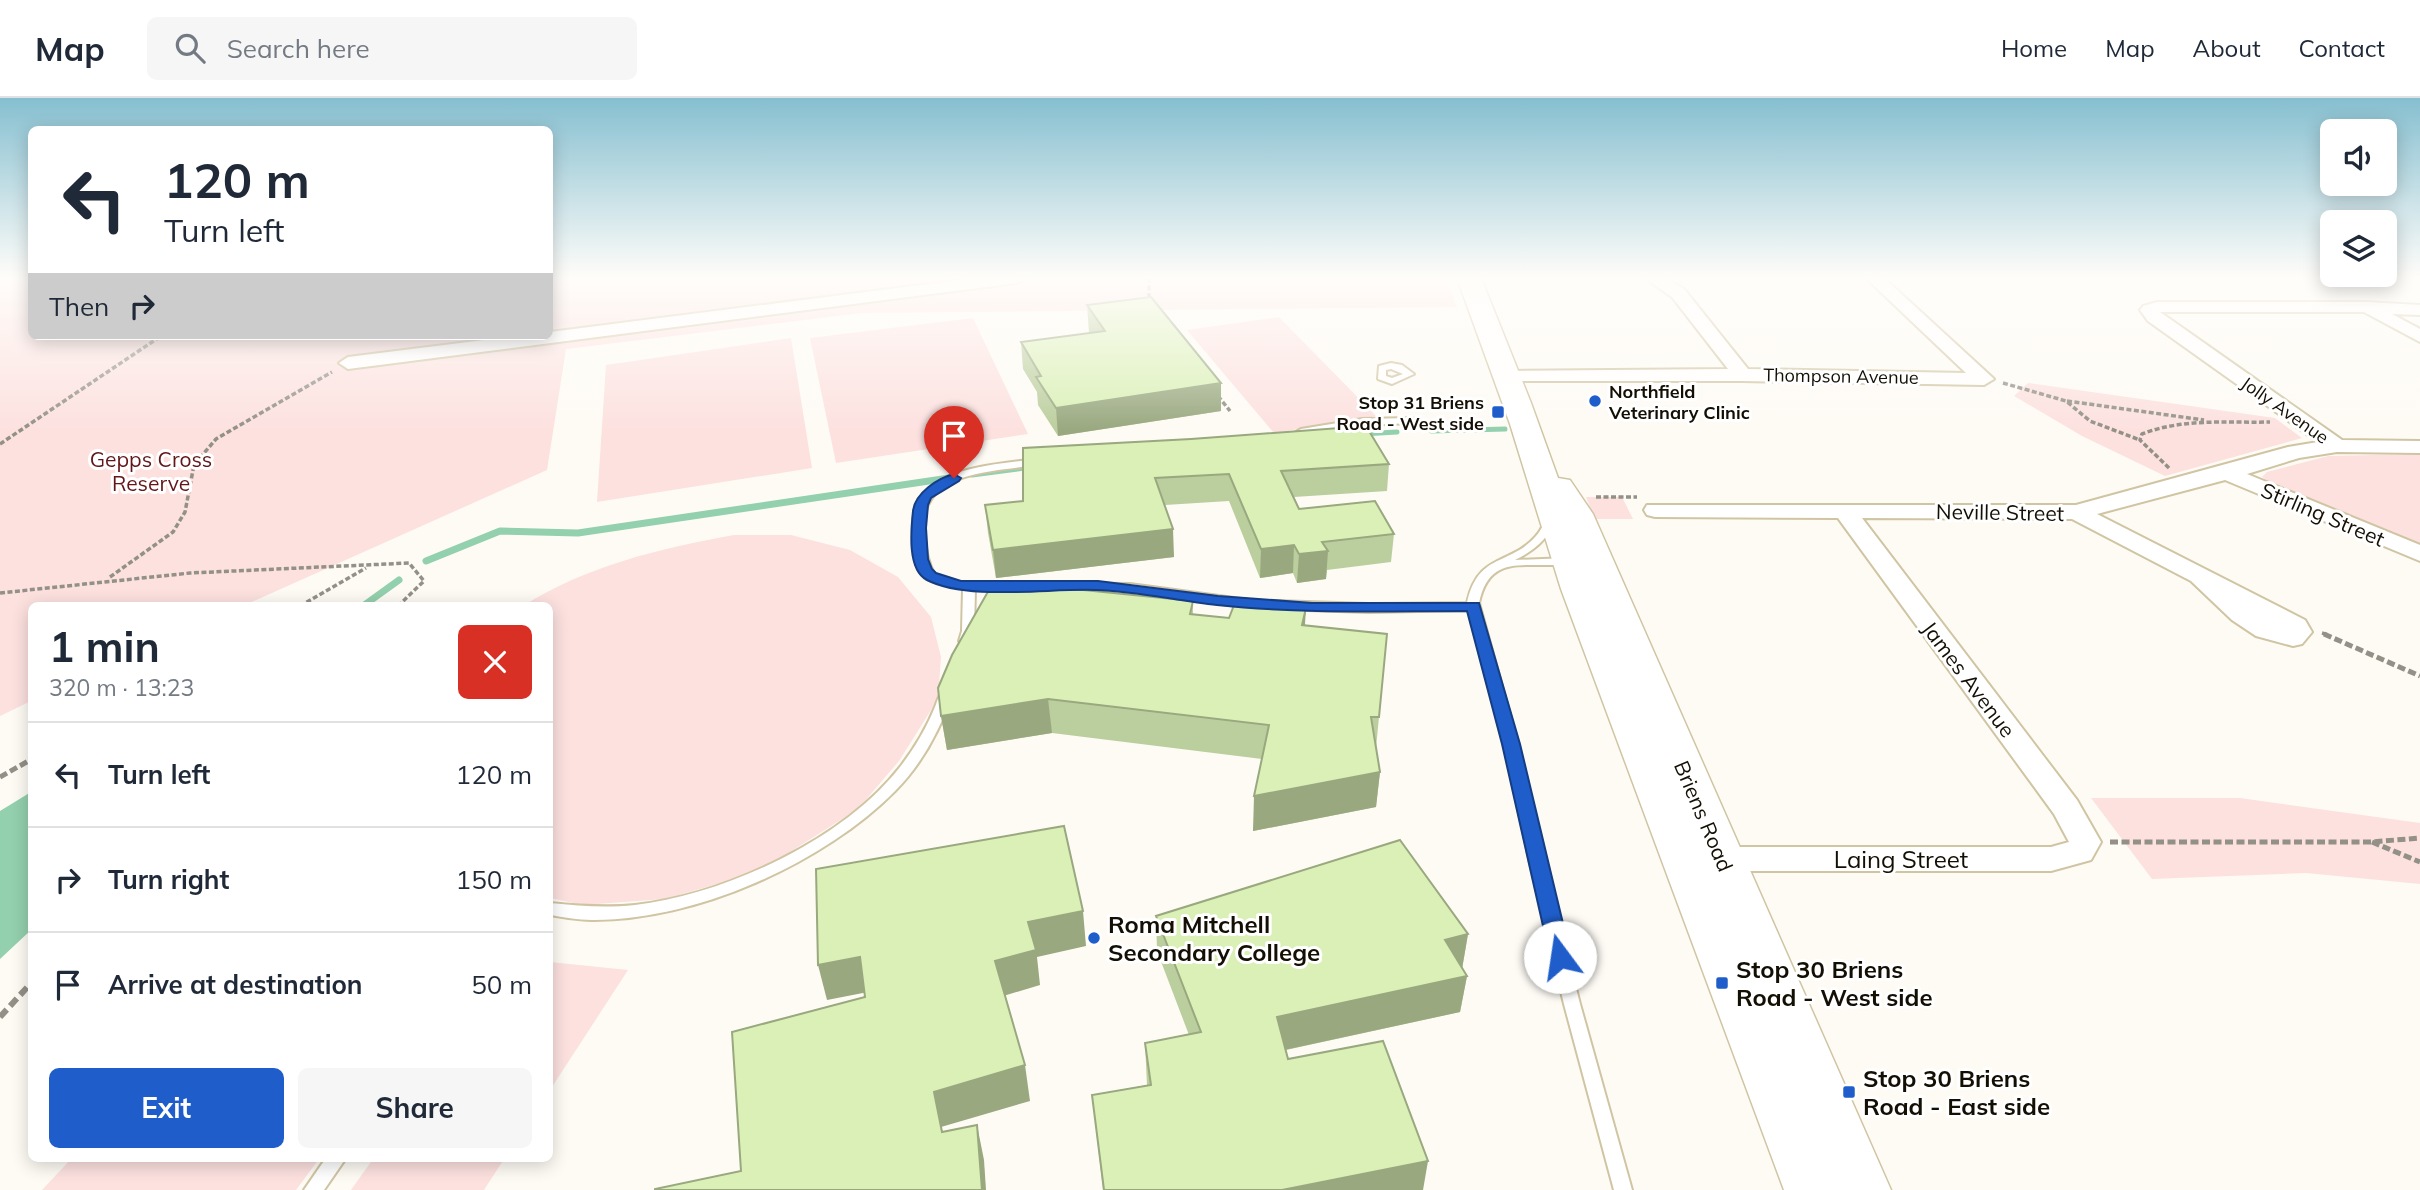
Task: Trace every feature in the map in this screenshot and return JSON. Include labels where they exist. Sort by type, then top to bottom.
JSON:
[{"type":"main road","name":"Briens Road","points":[[1490,329],[1533,449],[1552,517],[1584,566],[1702,859],[1812,1190]]},
{"type":"main road","name":"Briens Road","points":[[1533,449],[1577,514],[1584,566]]},
{"type":"main road","name":"Briens Road","points":[[1702,859],[1863,1190]]},
{"type":"street","points":[[553,337],[616,329]]},
{"type":"street","points":[[1706,329],[1742,375]]},
{"type":"street","points":[[1930,329],[1984,379]]},
{"type":"street","name":"Jolly Avenue","points":[[2171,329],[2337,446]]},
{"type":"street","points":[[348,363],[529,340]]},
{"type":"street","name":"Thompson Avenue","points":[[1509,377],[1742,375],[1984,379]]},
{"type":"street","name":"Neville Street","points":[[1655,510],[2076,512],[2227,473],[2296,452],[2337,446],[2420,447]]},
{"type":"street","name":"Stirling Street","points":[[2227,473],[2420,554]]},
{"type":"street","name":"James Avenue","points":[[1844,510],[2066,808],[2082,847]]},
{"type":"street","points":[[2076,512],[2296,625]]},
{"type":"street","name":"Laing Street","points":[[1702,859],[2051,859],[2082,847]]},
{"type":"lane","points":[[1287,435],[1362,422],[1411,421]]},
{"type":"lane","points":[[1046,460],[970,473],[941,484],[926,496],[918,518],[921,559],[931,577],[970,586],[1098,585],[1230,602],[1312,607],[1474,606]]},
{"type":"lane","points":[[1552,517],[1540,538],[1483,574],[1474,587],[1474,606],[1511,744],[1572,1004],[1623,1190]]},
{"type":"lane","points":[[1499,565],[1584,566]]},
{"type":"lane","points":[[960,656],[968,631],[970,586]]},
{"type":"lane","points":[[553,910],[572,914],[636,911],[706,896],[759,876],[811,847],[857,817],[892,786],[916,752],[943,705],[951,681]]},
{"type":"lane","points":[[313,1190],[334,1162]]},
{"type":"path","points":[[0,444],[155,340]]},
{"type":"path","points":[[108,579],[173,532],[185,512],[194,465],[216,439],[348,363]]},
{"type":"path","points":[[1984,379],[2066,401],[2211,421],[2262,424],[2279,421]]},
{"type":"path","points":[[1214,391],[1230,411]]},
{"type":"path","points":[[2066,401],[2090,421],[2140,440],[2175,473]]},
{"type":"path","points":[[2140,440],[2142,434],[2160,427],[2211,421]]},
{"type":"path","points":[[0,593],[108,579],[409,563],[424,581],[402,602]]},
{"type":"path","points":[[307,602],[367,567]]},
{"type":"path","points":[[2296,625],[2345,641],[2420,676]]},
{"type":"path","points":[[0,777],[28,761]]},
{"type":"path","points":[[2082,847],[2371,842],[2420,838]]},
{"type":"path","points":[[2371,842],[2420,862]]},
{"type":"path","points":[[0,1017],[28,986]]},
{"type":"green space","name":"Gepps Cross Reserve","points":[[0,329],[28,329],[28,340],[553,340],[553,329],[731,329],[566,349],[547,470],[252,602],[28,602],[28,702],[0,716]]},
{"type":"green space","points":[[884,329],[978,329],[1028,434],[836,463],[810,338]]},
{"type":"green space","points":[[1291,329],[1376,416],[1274,433],[1187,330]]},
{"type":"green space","points":[[791,338],[812,468],[597,502],[606,365]]},
{"type":"green space","points":[[2028,383],[2275,418],[2302,438],[2165,476],[2082,436],[2014,396]]},
{"type":"green space","points":[[2420,454],[2420,546],[2272,485],[2262,477],[2267,472],[2328,456]]},
{"type":"green space","points":[[1586,497],[1622,497],[1633,519],[1595,519]]},
{"type":"green space","points":[[734,535],[791,535],[850,550],[898,577],[931,617],[941,657],[938,699],[899,761],[858,809],[771,864],[738,878],[665,899],[583,905],[553,899],[553,602],[530,602],[598,569],[679,546]]},
{"type":"green space","points":[[2091,798],[2240,798],[2420,823],[2420,884],[2306,873],[2152,879]]},
{"type":"green space","points":[[553,962],[628,970],[553,1085]]},
{"type":"green space","points":[[68,1162],[317,1162],[296,1190],[42,1190]]},
{"type":"green space","points":[[371,1162],[502,1162],[484,1190],[351,1190]]},
{"type":"shaded area","points":[[28,794],[28,933],[0,959],[0,811]]},
{"type":"building","points":[[1104,329],[1177,329],[1221,383],[1056,408],[1036,377],[1041,376],[1021,342],[1105,331]]},
{"type":"building","points":[[1366,426],[1389,464],[1281,471],[1299,509],[1375,501],[1394,534],[1322,542],[1328,551],[1299,554],[1294,545],[1261,549],[1229,474],[1155,478],[1173,529],[993,550],[985,505],[1023,501],[1023,448]]},
{"type":"building","points":[[994,581],[1193,601],[1190,614],[1229,618],[1236,600],[1306,608],[1302,625],[1387,634],[1379,717],[1371,717],[1380,772],[1254,796],[1269,725],[1048,699],[941,716],[938,688],[952,655]]},
{"type":"building","points":[[1064,826],[1083,911],[1028,922],[1036,950],[995,961],[1025,1065],[934,1092],[942,1132],[977,1125],[982,1190],[655,1190],[741,1171],[732,1032],[865,997],[860,957],[818,965],[816,869]]},
{"type":"building","points":[[1400,840],[1468,934],[1445,940],[1467,976],[1277,1017],[1288,1059],[1383,1041],[1428,1161],[1282,1190],[1104,1190],[1092,1095],[1151,1085],[1145,1043],[1201,1032],[1156,916]]},
{"type":"waterway","points":[[1431,431],[1505,429]]},
{"type":"waterway","points":[[1362,434],[1397,432]]},
{"type":"waterway","points":[[972,474],[1032,466]]},
{"type":"waterway","points":[[426,561],[500,531],[578,533],[956,477]]},
{"type":"waterway","points":[[369,602],[399,580]]},
{"type":"place","name":"Northfield Veterinary Clinic","points":[[1595,401]]},
{"type":"place","name":"Stop 31 Briens Road - West side","points":[[1498,412]]},
{"type":"place","name":"Roma Mitchell Secondary College","points":[[1094,938]]},
{"type":"place","name":"Stop 30 Briens Road - West side","points":[[1722,983]]},
{"type":"place","name":"Stop 30 Briens Road - East side","points":[[1849,1092]]},
{"type":"route","points":[[954,478],[926,496],[918,518],[921,559],[925,570],[931,577],[960,586],[1098,585],[1130,587],[1218,601],[1312,607],[1474,606],[1511,744],[1560,957]]}]
